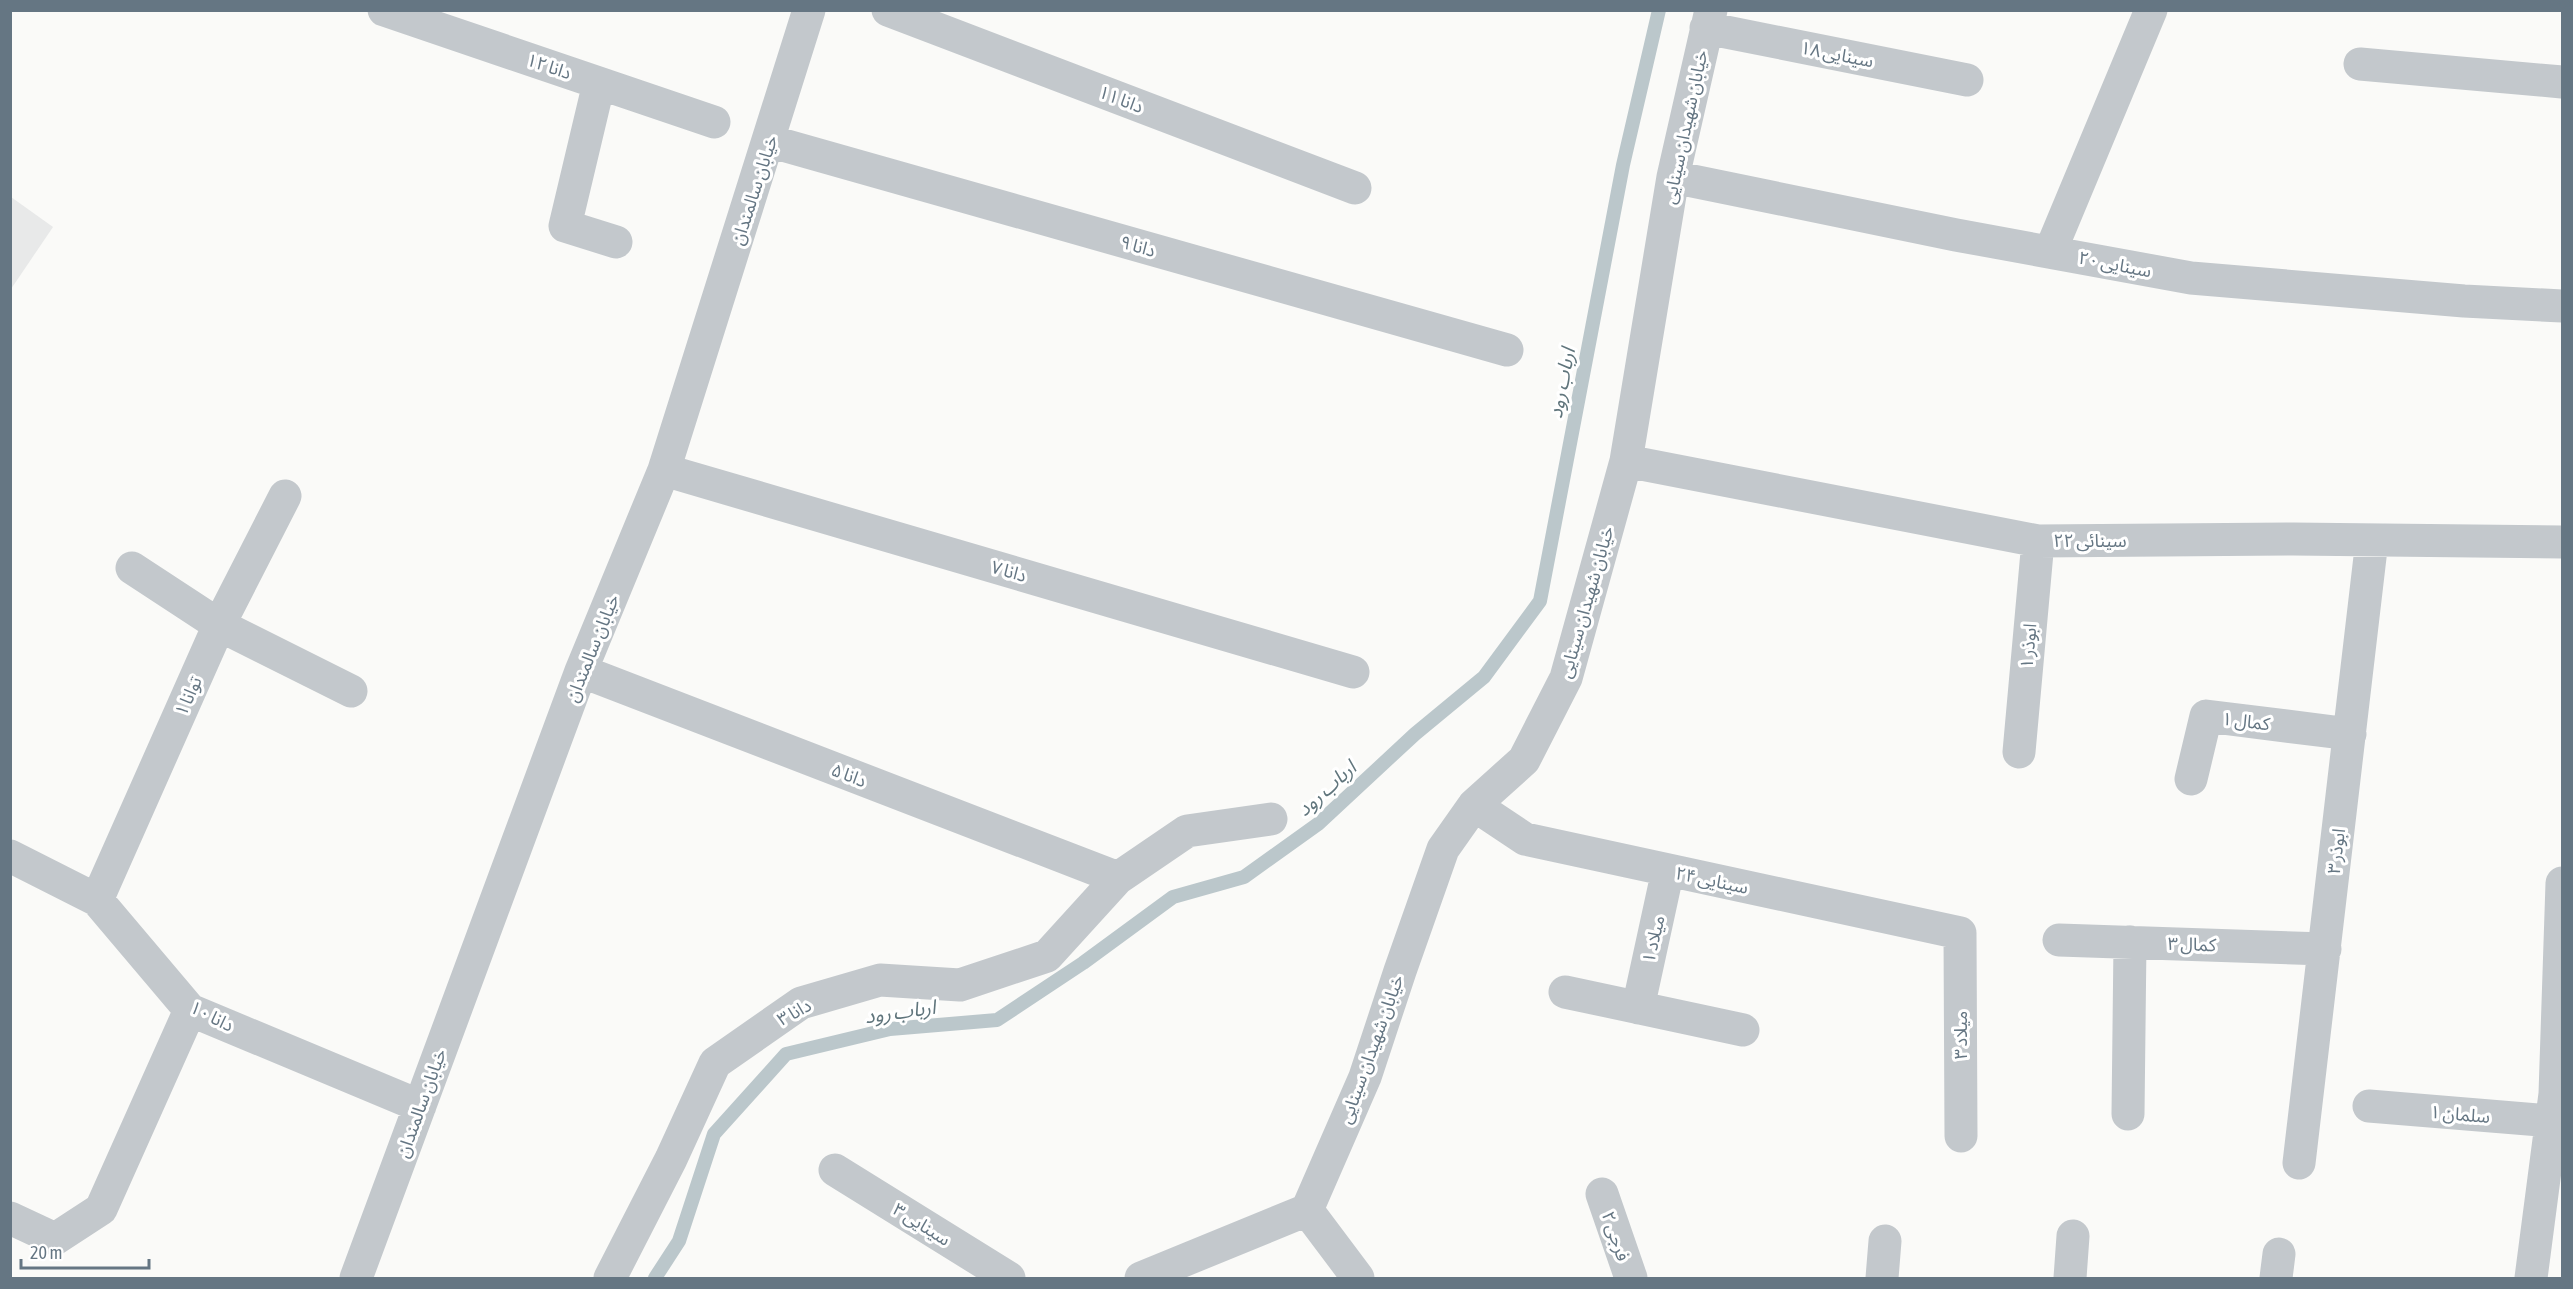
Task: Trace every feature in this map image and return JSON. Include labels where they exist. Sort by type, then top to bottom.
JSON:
[{"type":"street","name":"دانا ۱۲","points":[[384,10],[714,122]]},
{"type":"street","name":"خیابان سالمندان","points":[[356,1278],[581,671],[664,470],[809,10]]},
{"type":"street","name":"دانا ۱۱","points":[[888,10],[1355,188]]},
{"type":"street","points":[[2050,252],[2151,10]]},
{"type":"street","name":"سینایی ۱۸","points":[[1708,19],[1967,80]]},
{"type":"street","name":"خیابان شهیدان سینایی","points":[[1307,1210],[1365,1077],[1443,849],[1474,805],[1524,760],[1566,678],[1626,461],[1673,177],[1708,19]]},
{"type":"street","points":[[2360,64],[2562,82]]},
{"type":"street","points":[[599,83],[565,226],[616,242]]},
{"type":"street","name":"دانا ۹","points":[[769,141],[1507,350]]},
{"type":"street","name":"سینایی ۲۰","points":[[1673,177],[1956,235],[2191,278],[2452,300],[2562,306]]},
{"type":"street","name":"سینائی ۲۲","points":[[1626,461],[2038,541],[2562,542]]},
{"type":"street","name":"دانا ۷","points":[[664,470],[1353,672]]},
{"type":"street","name":"توانا ۱","points":[[98,900],[219,625],[285,496]]},
{"type":"street","name":"ابوذر ۳","points":[[2299,1163],[2372,540]]},
{"type":"street","name":"ابوذر ۱","points":[[2019,752],[2038,541]]},
{"type":"street","points":[[132,568],[219,625],[351,691]]},
{"type":"street","name":"دانا ۵","points":[[581,671],[1118,878]]},
{"type":"street","name":"کمال ۱","points":[[2192,779],[2206,716],[2350,734]]},
{"type":"street","name":"سینایی ۲۴","points":[[1474,805],[1525,839],[1960,933]]},
{"type":"street","name":"دانا ۳","points":[[610,1278],[671,1159],[716,1063],[801,1003],[880,980],[960,985],[1047,956],[1118,878],[1186,831],[1271,819]]},
{"type":"street","name":"دانا ۱۰","points":[[10,856],[98,900],[190,1010],[420,1106]]},
{"type":"street","name":"میلاد ۱","points":[[1638,1008],[1668,870]]},
{"type":"street","points":[[2531,1278],[2557,1103],[2562,883]]},
{"type":"street","name":"میلاد ۳","points":[[1960,933],[1961,1136]]},
{"type":"street","name":"کمال ۳","points":[[2059,940],[2325,949]]},
{"type":"street","points":[[2128,1114],[2130,942]]},
{"type":"street","points":[[1565,992],[1743,1030]]},
{"type":"street","points":[[10,1218],[55,1239],[101,1209],[190,1010]]},
{"type":"street","name":"سلمان ۱","points":[[2369,1106],[2557,1103]]},
{"type":"street","name":"سینایی ۳","points":[[835,1170],[1009,1278]]},
{"type":"street","name":"فرجی ۲","points":[[1602,1194],[1631,1278]]},
{"type":"street","points":[[1141,1278],[1307,1210],[1358,1278]]},
{"type":"street","points":[[2070,1278],[2073,1236]]},
{"type":"street","points":[[1882,1278],[1885,1240]]},
{"type":"shaded area","points":[[11,197],[53,227],[11,289]]},
{"type":"waterway","name":"ارباب رود","points":[[655,1278],[679,1241],[714,1134],[786,1054],[890,1029],[997,1020],[1083,963],[1173,897],[1244,877],[1318,824],[1415,734],[1484,677],[1540,601],[1623,165],[1659,10]]}]
